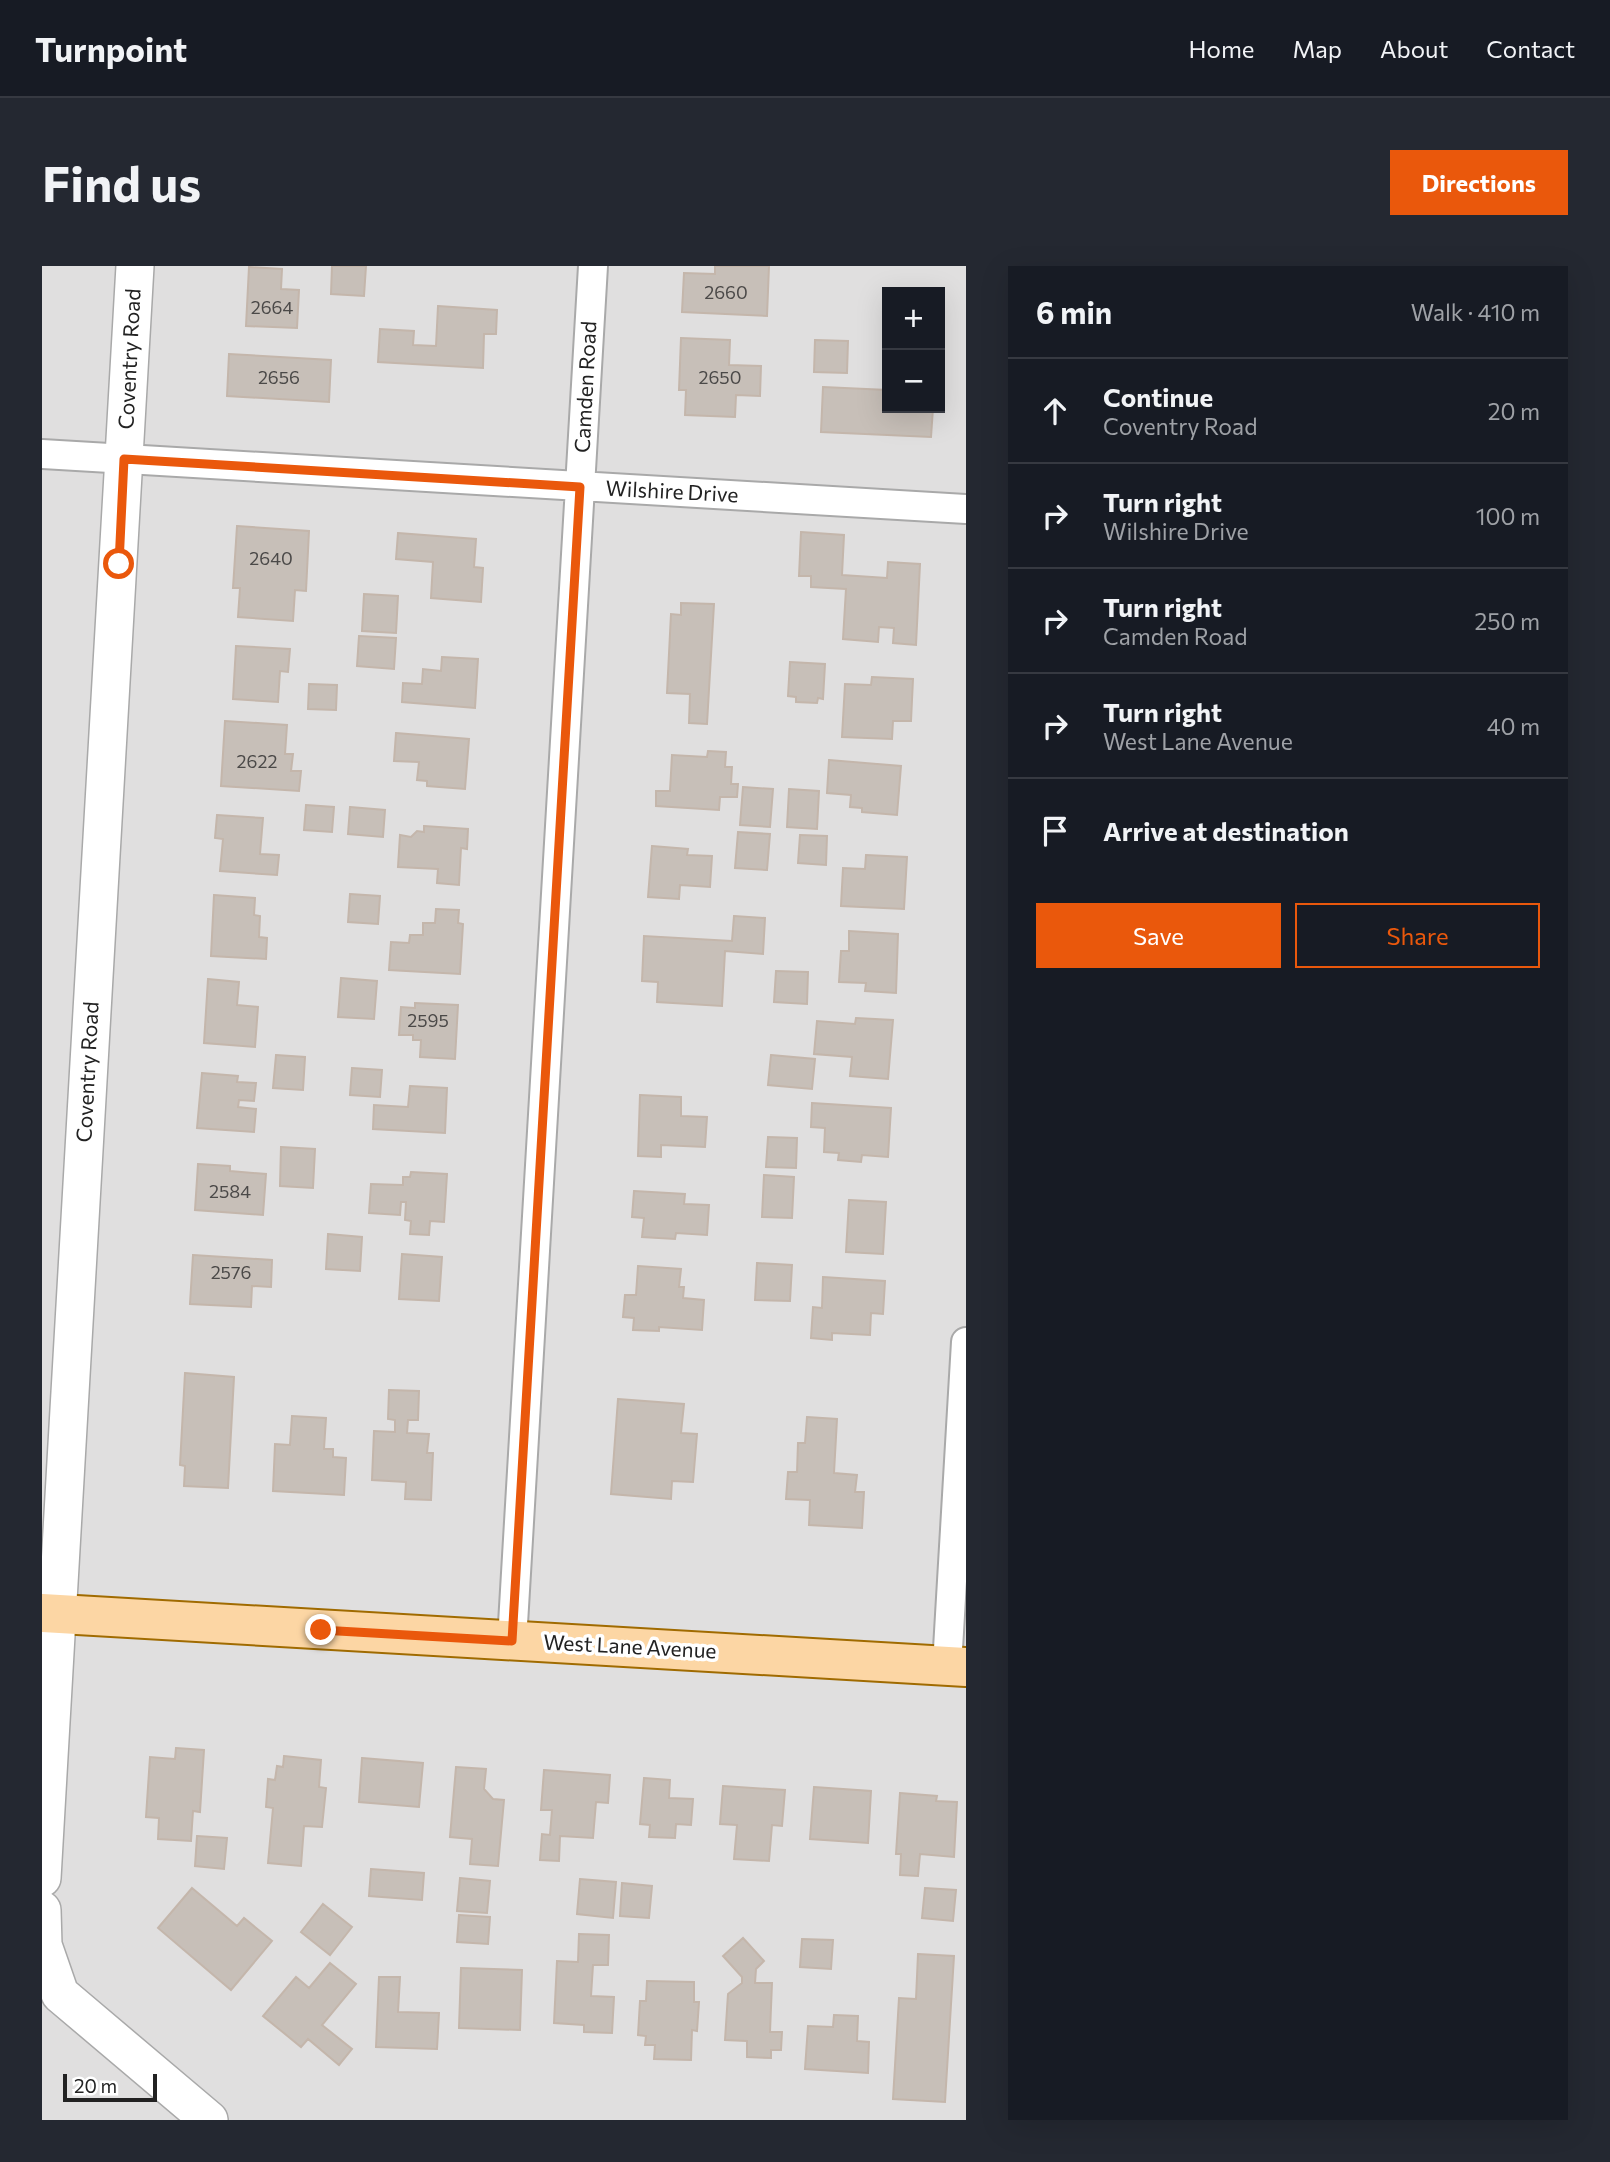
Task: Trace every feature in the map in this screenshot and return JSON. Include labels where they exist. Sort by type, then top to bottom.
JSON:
[{"type":"main road","name":"West Lane Avenue","points":[[49,1614],[956,1666]]},
{"type":"street","name":"Coventry Road","points":[[42,1878],[49,1614],[135,266]]},
{"type":"street","name":"Camden Road","points":[[512,1641],[593,266]]},
{"type":"street","name":"Wilshire Drive","points":[[42,454],[966,509]]},
{"type":"street","points":[[956,1666],[966,1342]]},
{"type":"street","points":[[42,1910],[43,1945],[51,1994],[209,2120]]},
{"type":"shaded area","points":[[42,266],[966,266],[966,1667],[42,1613]]},
{"type":"shaded area","points":[[42,1622],[966,1669],[966,2120],[42,2120]]},
{"type":"building","points":[[332,266],[366,266],[364,296],[331,294]]},
{"type":"building","points":[[715,266],[769,266],[767,316],[682,312],[684,273],[715,274]]},
{"type":"building","points":[[249,267],[282,269],[281,289],[299,290],[297,328],[246,326]]},
{"type":"building","points":[[438,306],[497,310],[496,334],[484,334],[483,368],[378,362],[380,329],[414,331],[413,345],[436,346]]},
{"type":"building","points":[[681,338],[730,340],[729,365],[761,366],[760,396],[736,395],[735,417],[685,415],[686,390],[679,390]]},
{"type":"building","points":[[815,340],[848,341],[847,373],[814,372]]},
{"type":"building","points":[[229,354],[331,360],[329,402],[227,396]]},
{"type":"building","points":[[823,387],[882,390],[882,413],[933,413],[931,437],[821,432]]},
{"type":"building","points":[[237,526],[309,531],[306,591],[295,590],[293,621],[238,617],[240,588],[233,588]]},
{"type":"building","points":[[801,532],[844,535],[842,575],[887,578],[888,562],[920,564],[916,645],[893,643],[894,628],[879,627],[878,642],[843,639],[846,589],[811,587],[811,576],[799,576]]},
{"type":"building","points":[[398,533],[476,539],[474,567],[483,568],[481,602],[431,598],[433,562],[396,559]]},
{"type":"building","points":[[364,594],[398,596],[396,633],[362,631]]},
{"type":"building","points":[[681,603],[714,604],[707,724],[689,723],[690,694],[667,693],[671,614],[681,615]]},
{"type":"building","points":[[359,636],[396,638],[394,669],[357,666]]},
{"type":"building","points":[[236,646],[290,649],[288,672],[280,671],[278,702],[233,699]]},
{"type":"building","points":[[442,657],[478,659],[475,708],[402,702],[403,683],[422,684],[423,669],[441,671]]},
{"type":"building","points":[[790,662],[825,664],[823,699],[818,698],[817,703],[796,702],[796,697],[788,696]]},
{"type":"building","points":[[872,677],[913,679],[911,721],[893,721],[892,739],[842,737],[845,684],[871,685]]},
{"type":"building","points":[[309,684],[337,685],[336,710],[308,709]]},
{"type":"building","points":[[225,721],[287,725],[285,754],[293,754],[291,771],[301,771],[299,791],[221,786]]},
{"type":"building","points":[[396,733],[469,739],[465,789],[427,786],[427,781],[417,780],[419,762],[394,761]]},
{"type":"building","points":[[708,751],[726,752],[725,767],[732,767],[731,784],[738,784],[737,797],[720,797],[719,810],[656,806],[656,791],[670,791],[672,755],[707,757]]},
{"type":"building","points":[[829,760],[901,766],[897,815],[862,812],[862,808],[850,807],[851,795],[827,793]]},
{"type":"building","points":[[743,787],[773,789],[770,827],[740,825]]},
{"type":"building","points":[[789,789],[819,791],[817,829],[787,827]]},
{"type":"building","points":[[306,805],[334,807],[332,832],[304,830]]},
{"type":"building","points":[[350,807],[385,810],[383,837],[348,834]]},
{"type":"building","points":[[217,815],[263,818],[260,854],[279,855],[277,875],[220,871],[223,839],[215,838]]},
{"type":"building","points":[[424,826],[468,829],[467,849],[461,848],[459,885],[437,883],[438,869],[398,867],[400,835],[411,837],[417,831],[424,832]]},
{"type":"building","points":[[738,832],[770,834],[767,870],[735,868]]},
{"type":"building","points":[[800,835],[827,836],[826,865],[798,863]]},
{"type":"building","points":[[652,846],[688,849],[687,855],[712,856],[710,887],[680,885],[679,899],[648,897]]},
{"type":"building","points":[[866,855],[907,857],[904,909],[841,906],[843,868],[865,869]]},
{"type":"building","points":[[350,894],[380,896],[378,924],[348,922]]},
{"type":"building","points":[[214,895],[255,898],[254,915],[260,916],[259,937],[267,938],[266,959],[211,956]]},
{"type":"building","points":[[436,909],[459,910],[458,923],[463,924],[460,974],[389,970],[391,942],[409,943],[410,935],[423,935],[423,923],[435,923]]},
{"type":"building","points":[[734,916],[765,918],[763,954],[725,951],[722,1006],[657,1002],[658,982],[642,981],[644,936],[732,941]]},
{"type":"building","points":[[849,931],[898,934],[896,993],[865,991],[866,983],[839,982],[841,951],[849,951]]},
{"type":"building","points":[[776,971],[808,972],[807,1004],[774,1002]]},
{"type":"building","points":[[341,978],[377,981],[374,1019],[338,1017]]},
{"type":"building","points":[[208,979],[239,982],[237,1005],[258,1007],[255,1047],[204,1043]]},
{"type":"building","points":[[415,1003],[458,1005],[455,1059],[420,1057],[421,1040],[413,1040],[413,1035],[399,1035],[401,1007],[415,1008]]},
{"type":"building","points":[[856,1018],[893,1020],[888,1079],[850,1076],[852,1057],[814,1054],[817,1021],[855,1024]]},
{"type":"building","points":[[276,1055],[305,1057],[303,1090],[273,1088]]},
{"type":"building","points":[[771,1055],[815,1059],[812,1089],[768,1085]]},
{"type":"building","points":[[352,1068],[382,1070],[380,1097],[350,1095]]},
{"type":"building","points":[[202,1073],[238,1076],[237,1082],[256,1083],[254,1101],[239,1100],[238,1107],[256,1109],[254,1132],[197,1128]]},
{"type":"building","points":[[410,1086],[447,1088],[445,1133],[373,1129],[374,1105],[408,1107]]},
{"type":"building","points":[[640,1095],[681,1097],[681,1116],[707,1117],[705,1147],[661,1145],[661,1157],[638,1156]]},
{"type":"building","points":[[812,1103],[891,1108],[888,1157],[862,1155],[861,1162],[838,1160],[839,1153],[824,1152],[825,1128],[811,1127]]},
{"type":"building","points":[[768,1137],[797,1138],[796,1168],[766,1167]]},
{"type":"building","points":[[281,1147],[315,1149],[313,1188],[280,1186]]},
{"type":"building","points":[[198,1164],[230,1166],[230,1171],[266,1174],[263,1215],[195,1210]]},
{"type":"building","points":[[411,1172],[447,1174],[444,1222],[430,1221],[429,1235],[410,1234],[411,1221],[405,1220],[406,1202],[401,1202],[400,1215],[369,1213],[371,1184],[403,1185],[403,1177],[410,1177]]},
{"type":"building","points":[[764,1175],[794,1177],[792,1218],[762,1217]]},
{"type":"building","points":[[634,1191],[685,1194],[684,1204],[709,1205],[707,1235],[676,1233],[675,1239],[642,1237],[644,1218],[632,1217]]},
{"type":"building","points":[[849,1200],[886,1202],[883,1254],[846,1252]]},
{"type":"building","points":[[328,1234],[362,1237],[360,1271],[326,1269]]},
{"type":"building","points":[[402,1254],[442,1257],[439,1301],[399,1299]]},
{"type":"building","points":[[193,1255],[272,1260],[271,1287],[252,1286],[251,1307],[190,1304]]},
{"type":"building","points":[[757,1263],[792,1265],[790,1301],[755,1300]]},
{"type":"building","points":[[638,1266],[681,1269],[679,1287],[684,1287],[683,1298],[704,1300],[702,1330],[659,1327],[659,1331],[633,1330],[634,1318],[623,1317],[625,1295],[636,1295]]},
{"type":"building","points":[[823,1277],[885,1281],[883,1314],[871,1313],[870,1335],[832,1333],[832,1340],[811,1338],[813,1307],[822,1308]]},
{"type":"building","points":[[185,1373],[234,1377],[228,1488],[184,1486],[185,1466],[180,1465]]},
{"type":"building","points":[[389,1390],[419,1391],[418,1420],[408,1420],[407,1433],[429,1434],[427,1453],[433,1453],[431,1500],[405,1499],[406,1482],[372,1480],[374,1431],[395,1432],[395,1420],[388,1419]]},
{"type":"building","points":[[618,1399],[684,1404],[681,1433],[697,1434],[693,1482],[672,1481],[671,1499],[611,1494]]},
{"type":"building","points":[[292,1416],[326,1418],[324,1449],[333,1449],[333,1457],[346,1458],[344,1495],[273,1491],[275,1444],[290,1445]]},
{"type":"building","points":[[807,1417],[837,1419],[834,1473],[857,1475],[855,1492],[864,1492],[862,1528],[809,1525],[810,1500],[786,1499],[788,1472],[797,1472],[798,1443],[805,1443]]},
{"type":"building","points":[[176,1748],[204,1750],[200,1812],[193,1811],[191,1841],[158,1839],[159,1818],[146,1817],[150,1757],[175,1759]]},
{"type":"building","points":[[284,1756],[321,1760],[319,1787],[326,1788],[322,1827],[304,1826],[301,1866],[268,1863],[273,1808],[266,1807],[268,1779],[275,1780],[277,1766],[283,1767]]},
{"type":"building","points":[[362,1758],[423,1763],[419,1807],[359,1802]]},
{"type":"building","points":[[456,1767],[486,1769],[484,1789],[493,1799],[504,1800],[498,1866],[470,1864],[472,1839],[450,1837]]},
{"type":"building","points":[[544,1770],[610,1775],[608,1803],[596,1802],[593,1838],[560,1836],[559,1861],[540,1860],[542,1834],[550,1835],[552,1810],[541,1810]]},
{"type":"building","points":[[644,1778],[670,1780],[669,1798],[693,1799],[691,1825],[676,1824],[675,1838],[649,1837],[650,1825],[640,1824]]},
{"type":"building","points":[[723,1786],[785,1790],[782,1826],[772,1825],[769,1861],[734,1859],[737,1825],[720,1824]]},
{"type":"building","points":[[814,1787],[871,1791],[868,1843],[810,1839]]},
{"type":"building","points":[[900,1793],[937,1796],[936,1801],[957,1802],[954,1857],[920,1854],[918,1876],[900,1875],[901,1854],[896,1854]]},
{"type":"building","points":[[197,1836],[227,1838],[224,1869],[195,1866]]},
{"type":"building","points":[[371,1869],[424,1873],[422,1900],[369,1896]]},
{"type":"building","points":[[460,1878],[490,1881],[487,1913],[457,1911]]},
{"type":"building","points":[[580,1879],[616,1882],[613,1918],[577,1914]]},
{"type":"building","points":[[622,1883],[652,1886],[649,1918],[620,1916]]},
{"type":"building","points":[[192,1888],[237,1926],[244,1918],[272,1941],[231,1990],[158,1928]]},
{"type":"building","points":[[925,1888],[956,1890],[953,1921],[922,1918]]},
{"type":"building","points":[[323,1904],[352,1927],[330,1955],[301,1932]]},
{"type":"building","points":[[459,1915],[490,1917],[488,1944],[457,1942]]},
{"type":"building","points":[[579,1934],[609,1935],[608,1965],[593,1965],[591,1996],[614,1997],[612,2033],[584,2032],[584,2025],[554,2023],[557,1961],[578,1962]]},
{"type":"building","points":[[743,1938],[764,1961],[756,1969],[755,1983],[772,1983],[770,2032],[782,2032],[781,2050],[771,2050],[771,2058],[747,2057],[747,2041],[725,2040],[728,1994],[742,1983],[742,1977],[723,1956]]},
{"type":"building","points":[[802,1939],[833,1940],[831,1969],[800,1967]]},
{"type":"building","points":[[918,1954],[954,1956],[945,2102],[893,2099],[899,1998],[916,1999]]},
{"type":"building","points":[[330,1963],[356,1984],[322,2025],[352,2049],[339,2065],[308,2039],[301,2047],[263,2016],[296,1977],[309,1988]]},
{"type":"building","points":[[461,1968],[522,1970],[520,2030],[459,2028]]},
{"type":"building","points":[[379,1977],[400,1977],[398,2012],[439,2013],[437,2049],[376,2047]]},
{"type":"building","points":[[647,1981],[694,1982],[694,2002],[699,2002],[697,2031],[692,2030],[691,2060],[654,2059],[655,2045],[645,2045],[646,2036],[638,2035],[640,2001],[646,2001]]},
{"type":"building","points":[[834,2015],[858,2016],[857,2041],[869,2042],[868,2073],[805,2069],[808,2026],[833,2027]]},
{"type":"route","points":[[119,564],[124,459],[580,487],[512,1641],[321,1630]]}]
